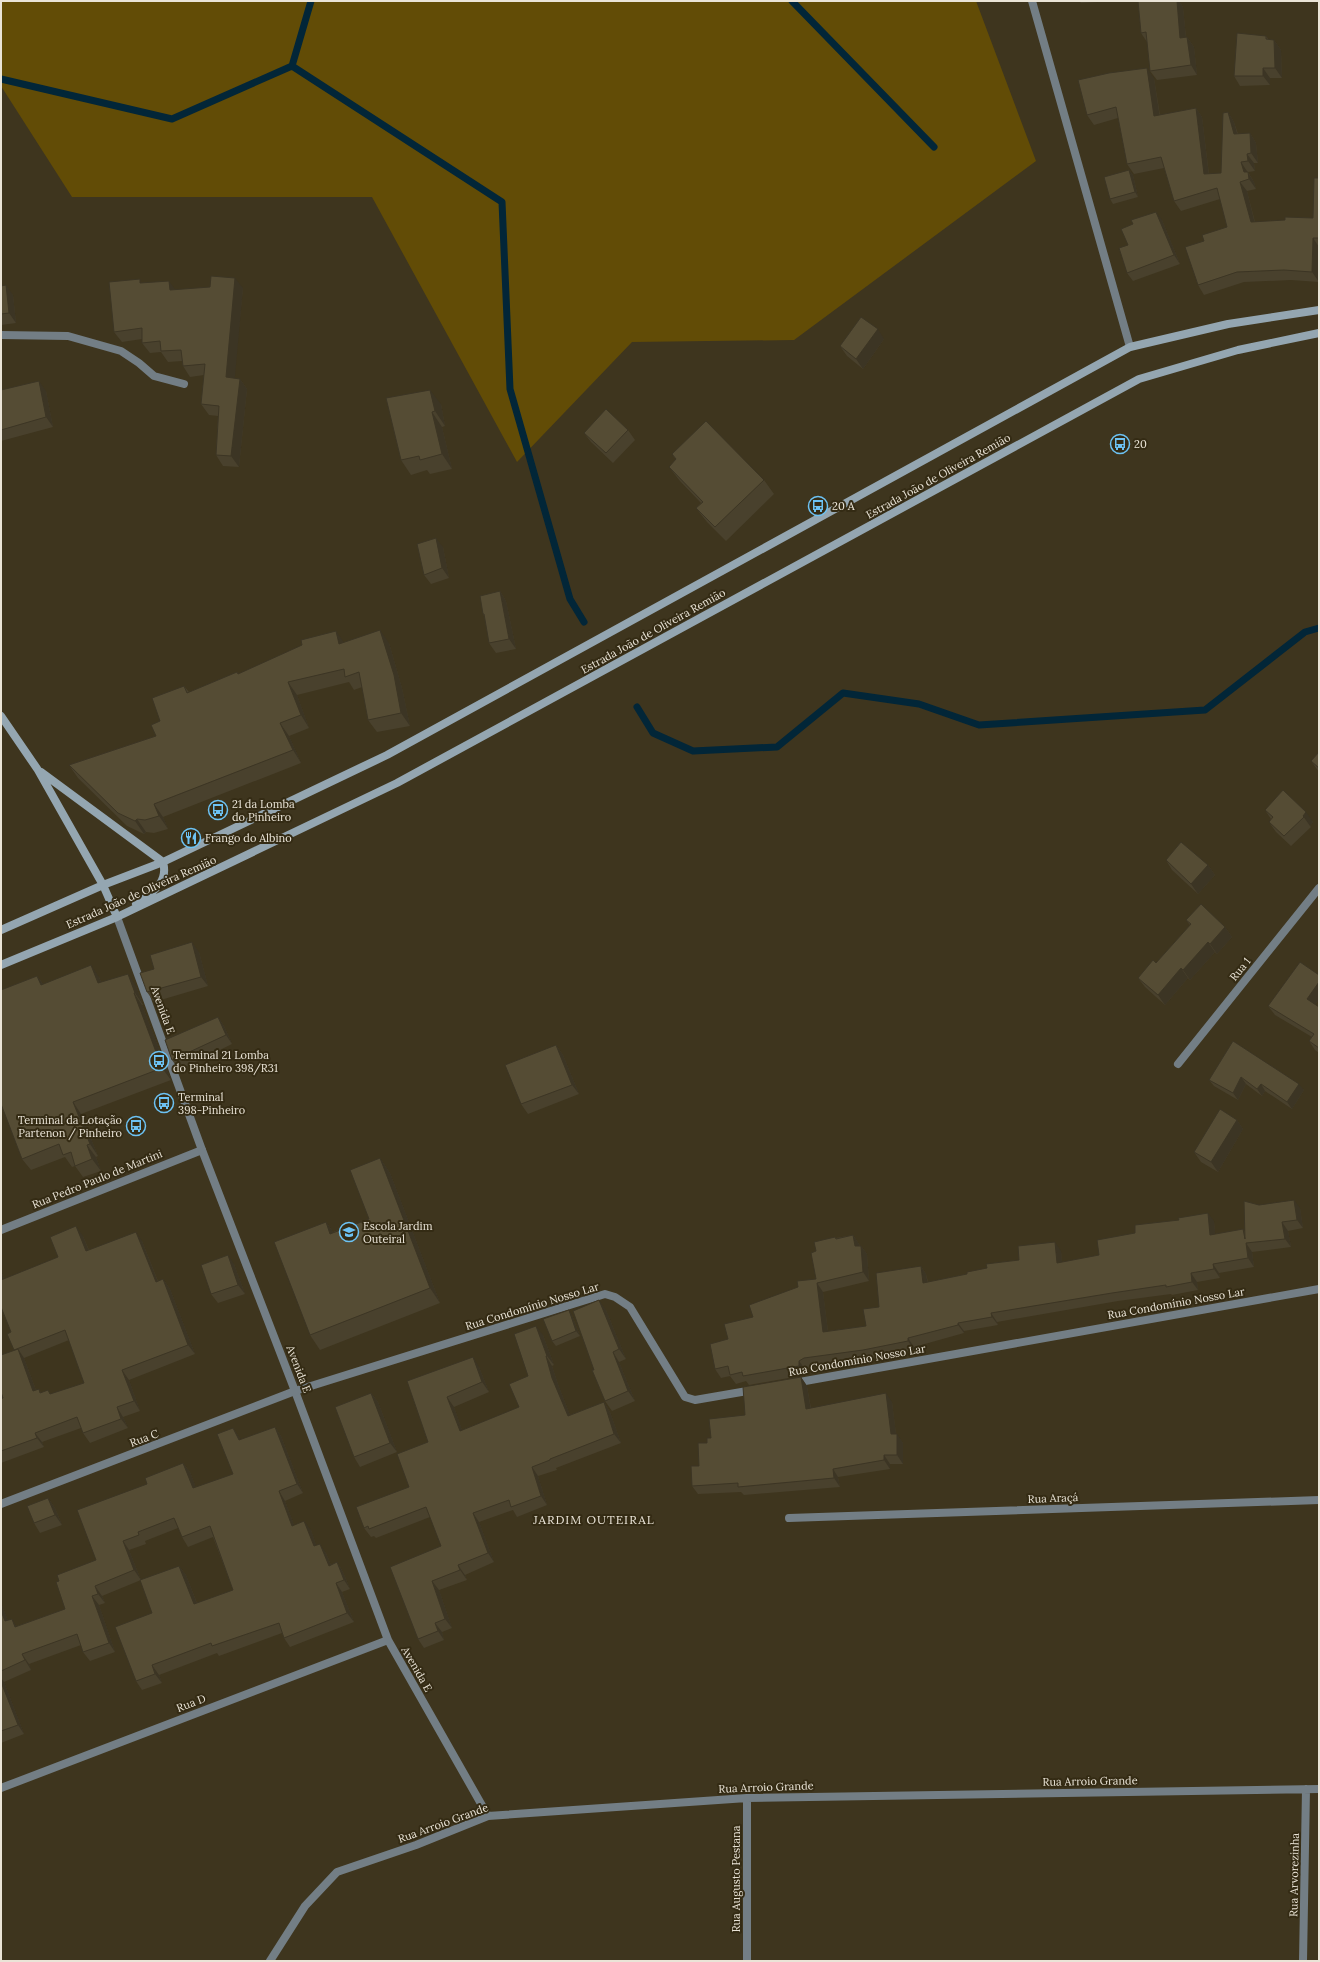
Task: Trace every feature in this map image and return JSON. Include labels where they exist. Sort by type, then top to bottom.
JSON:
[{"type":"main road","name":"Estrada João de Oliveira Remião","points":[[1,930],[102,885],[163,862],[387,755],[1130,347],[1228,324],[1319,310]]},
{"type":"main road","name":"Estrada João de Oliveira Remião","points":[[1,965],[117,917],[397,783],[1139,379],[1238,350],[1319,334]]},
{"type":"main road","points":[[1,716],[38,770],[102,885],[117,917],[159,887],[164,875],[163,862],[38,770]]},
{"type":"street","points":[[1032,1],[1130,347]]},
{"type":"street","points":[[1,335],[68,336],[121,351],[139,362],[154,376],[184,384]]},
{"type":"street","name":"Rua 1","points":[[1178,1064],[1319,888]]},
{"type":"street","name":"Avenida E","points":[[117,917],[202,1150],[296,1391],[388,1640],[488,1816]]},
{"type":"street","name":"Rua Pedro Paulo de Martini","points":[[1,1230],[202,1150]]},
{"type":"street","name":"Rua Condomínio Nosso Lar","points":[[782,1385],[1319,1289]]},
{"type":"street","name":"Rua Condomínio Nosso Lar","points":[[296,1391],[605,1294],[615,1297],[630,1307],[685,1397],[695,1400],[758,1389]]},
{"type":"street","name":"Rua C","points":[[1,1504],[296,1391]]},
{"type":"street","name":"Rua Araçá","points":[[789,1518],[1319,1500]]},
{"type":"street","name":"Rua D","points":[[1,1788],[388,1640]]},
{"type":"street","name":"Rua Arvorezinha","points":[[1303,1961],[1306,1789]]},
{"type":"street","name":"Rua Arroio Grande","points":[[270,1961],[305,1906],[337,1872],[416,1845],[488,1816],[747,1798],[1319,1789]]},
{"type":"street","name":"Rua Augusto Pestana","points":[[747,1798],[747,1961]]},
{"type":"shaded area","points":[[1,1],[976,1],[1036,161],[794,340],[632,342],[517,462],[372,197],[72,197],[1,86]]},
{"type":"building","points":[[1138,1],[1177,1],[1180,38],[1187,37],[1191,65],[1150,71],[1146,32],[1141,33]]},
{"type":"building","points":[[1237,33],[1266,36],[1266,39],[1274,40],[1275,68],[1263,68],[1263,76],[1234,76]]},
{"type":"building","points":[[1147,68],[1154,116],[1196,108],[1204,174],[1221,173],[1223,113],[1228,112],[1234,134],[1250,133],[1251,153],[1247,154],[1248,161],[1241,162],[1244,172],[1248,172],[1249,179],[1240,182],[1251,222],[1285,220],[1285,217],[1313,218],[1314,178],[1319,178],[1319,238],[1313,238],[1312,272],[1284,270],[1237,272],[1198,285],[1185,247],[1204,241],[1202,235],[1227,227],[1217,188],[1174,201],[1161,157],[1127,164],[1116,107],[1087,115],[1078,80],[1109,73]]},
{"type":"building","points":[[1129,170],[1135,192],[1110,199],[1104,177]]},
{"type":"building","points":[[1156,212],[1174,255],[1127,273],[1119,248],[1128,245],[1121,229],[1133,224],[1131,220]]},
{"type":"building","points":[[211,276],[235,278],[226,377],[240,379],[231,456],[216,455],[219,406],[201,404],[205,364],[183,366],[181,350],[161,351],[160,341],[142,343],[142,328],[114,332],[109,282],[140,279],[140,283],[169,281],[170,290],[210,287]]},
{"type":"building","points":[[6,285],[9,313],[1,314],[1,286]]},
{"type":"building","points":[[861,317],[878,329],[856,359],[840,346]]},
{"type":"building","points":[[39,381],[46,417],[1,430],[1,390]]},
{"type":"building","points":[[430,390],[435,411],[432,412],[442,454],[420,460],[419,456],[401,460],[386,398]]},
{"type":"building","points":[[606,409],[628,430],[606,453],[584,433]]},
{"type":"building","points":[[706,421],[764,480],[715,527],[696,508],[703,502],[669,467],[676,459],[672,454]]},
{"type":"building","points":[[436,538],[442,568],[424,575],[417,544]]},
{"type":"building","points":[[500,591],[509,639],[489,643],[480,596]]},
{"type":"building","points":[[380,630],[394,675],[401,713],[368,720],[359,672],[345,677],[344,669],[288,682],[301,715],[280,723],[293,750],[154,804],[159,816],[145,820],[137,819],[135,821],[118,813],[69,765],[156,736],[151,725],[160,721],[152,698],[184,686],[187,693],[237,672],[238,674],[302,645],[301,640],[336,631],[339,644]]},
{"type":"building","points":[[1319,752],[1319,768],[1311,761]]},
{"type":"building","points":[[1283,790],[1306,812],[1303,816],[1304,817],[1284,836],[1269,822],[1273,817],[1265,810]]},
{"type":"building","points":[[1181,842],[1208,865],[1191,884],[1166,860]]},
{"type":"building","points":[[1201,904],[1225,927],[1210,944],[1208,942],[1183,970],[1181,968],[1158,995],[1138,978],[1153,960],[1156,963],[1191,924],[1186,920]]},
{"type":"building","points":[[192,942],[201,977],[147,992],[140,973],[154,969],[150,955]]},
{"type":"building","points":[[1300,962],[1319,975],[1319,982],[1307,999],[1319,1007],[1319,1048],[1309,1041],[1314,1034],[1268,1006]]},
{"type":"building","points":[[91,965],[98,983],[128,974],[162,1068],[73,1102],[90,1144],[87,1145],[92,1159],[75,1166],[71,1152],[63,1155],[59,1144],[22,1159],[1,1104],[1,990],[37,976],[41,985]]},
{"type":"building","points":[[218,1017],[226,1035],[172,1060],[165,1040]]},
{"type":"building","points":[[1233,1041],[1299,1084],[1287,1102],[1261,1084],[1257,1089],[1241,1077],[1233,1093],[1209,1080]]},
{"type":"building","points":[[556,1045],[572,1085],[521,1104],[505,1065]]},
{"type":"building","points":[[1220,1109],[1237,1120],[1211,1162],[1194,1152]]},
{"type":"building","points":[[380,1158],[430,1288],[310,1335],[274,1242],[326,1222],[330,1234],[369,1219],[350,1170]]},
{"type":"building","points":[[1294,1200],[1297,1220],[1282,1222],[1285,1239],[1246,1243],[1248,1258],[1213,1264],[1214,1269],[1191,1273],[1192,1282],[1166,1287],[1166,1285],[1112,1293],[991,1313],[992,1317],[958,1323],[958,1325],[908,1338],[908,1341],[863,1350],[804,1358],[799,1361],[799,1366],[743,1376],[742,1372],[730,1375],[728,1366],[715,1369],[710,1344],[728,1339],[724,1324],[753,1317],[749,1305],[798,1287],[797,1281],[816,1279],[811,1253],[816,1251],[814,1242],[835,1237],[836,1239],[853,1235],[855,1246],[861,1246],[863,1272],[817,1283],[823,1332],[866,1326],[863,1309],[879,1307],[876,1273],[921,1266],[923,1283],[967,1274],[967,1272],[987,1268],[986,1264],[1019,1260],[1018,1246],[1055,1242],[1057,1263],[1099,1255],[1097,1240],[1135,1233],[1135,1225],[1179,1220],[1178,1218],[1208,1213],[1210,1235],[1243,1229],[1245,1239],[1244,1201],[1259,1205]]},
{"type":"building","points":[[76,1226],[86,1251],[136,1232],[156,1282],[163,1279],[188,1345],[122,1370],[134,1401],[117,1407],[121,1419],[83,1433],[77,1417],[35,1433],[37,1438],[1,1451],[1,1399],[3,1398],[1,1392],[1,1355],[18,1349],[33,1391],[39,1389],[40,1393],[48,1390],[50,1394],[84,1383],[65,1330],[14,1350],[7,1334],[11,1332],[1,1307],[1,1280],[58,1257],[50,1237]]},
{"type":"building","points":[[228,1255],[238,1285],[211,1294],[201,1265]]},
{"type":"building","points":[[599,1300],[619,1349],[613,1352],[628,1391],[605,1401],[592,1370],[594,1370],[573,1311]]},
{"type":"building","points":[[569,1310],[576,1331],[552,1341],[543,1319]]},
{"type":"building","points":[[536,1326],[547,1356],[552,1378],[568,1416],[604,1402],[614,1434],[532,1467],[541,1496],[511,1507],[509,1500],[473,1513],[488,1553],[458,1565],[460,1570],[432,1581],[445,1619],[435,1623],[438,1631],[418,1639],[390,1567],[441,1546],[426,1507],[369,1529],[368,1526],[364,1528],[356,1507],[409,1487],[397,1454],[428,1442],[407,1381],[473,1357],[482,1382],[447,1397],[460,1431],[519,1407],[509,1384],[528,1376],[514,1334]]},
{"type":"building","points":[[801,1377],[806,1409],[886,1393],[891,1434],[897,1434],[897,1455],[884,1455],[884,1460],[833,1469],[834,1478],[738,1487],[738,1483],[692,1486],[691,1466],[699,1466],[698,1443],[707,1443],[707,1438],[711,1438],[709,1419],[745,1415],[743,1387]]},
{"type":"building","points":[[371,1393],[390,1443],[354,1457],[335,1407]]},
{"type":"building","points":[[275,1427],[297,1484],[279,1491],[292,1526],[304,1521],[314,1546],[320,1544],[329,1566],[337,1562],[344,1580],[336,1583],[347,1613],[284,1638],[279,1623],[212,1646],[211,1643],[152,1665],[155,1674],[136,1681],[115,1627],[152,1613],[140,1580],[179,1566],[194,1604],[233,1590],[210,1526],[182,1537],[174,1518],[138,1532],[139,1535],[123,1541],[134,1570],[95,1586],[98,1594],[92,1596],[109,1643],[83,1652],[77,1634],[22,1654],[25,1660],[1,1671],[1,1611],[5,1621],[12,1619],[15,1627],[65,1609],[56,1582],[59,1581],[57,1575],[96,1560],[77,1510],[147,1484],[145,1478],[183,1463],[193,1488],[233,1474],[217,1434],[233,1428],[239,1440]]},
{"type":"building","points":[[48,1498],[55,1515],[34,1523],[27,1506]]},
{"type":"building","points":[[1,1682],[18,1725],[1,1731]]},
{"type":"waterway","points":[[1,79],[172,119],[292,66],[311,1]]},
{"type":"waterway","points":[[792,1],[934,147]]},
{"type":"waterway","points":[[292,66],[502,202],[510,389],[570,599],[584,622]]},
{"type":"waterway","points":[[637,707],[653,733],[693,751],[777,747],[843,693],[919,704],[979,725],[1205,710],[1305,632],[1319,628]]},
{"type":"place","name":"20","points":[[1120,444]]},
{"type":"place","name":"20 A","points":[[818,506]]},
{"type":"place","name":"21 da Lomba do Pinheiro","points":[[218,810]]},
{"type":"place","name":"Frango do Albino","points":[[191,838]]},
{"type":"place","name":"Terminal 21 Lomba do Pinheiro 398/R31","points":[[159,1061]]},
{"type":"place","name":"Terminal 398-Pinheiro","points":[[164,1103]]},
{"type":"place","name":"Terminal da Lotação Partenon / Pinheiro","points":[[136,1126]]},
{"type":"place","name":"Escola Jardim Outeiral","points":[[349,1232]]},
{"type":"district","name":"JARDIM OUTEIRAL","points":[[594,1519]]}]
